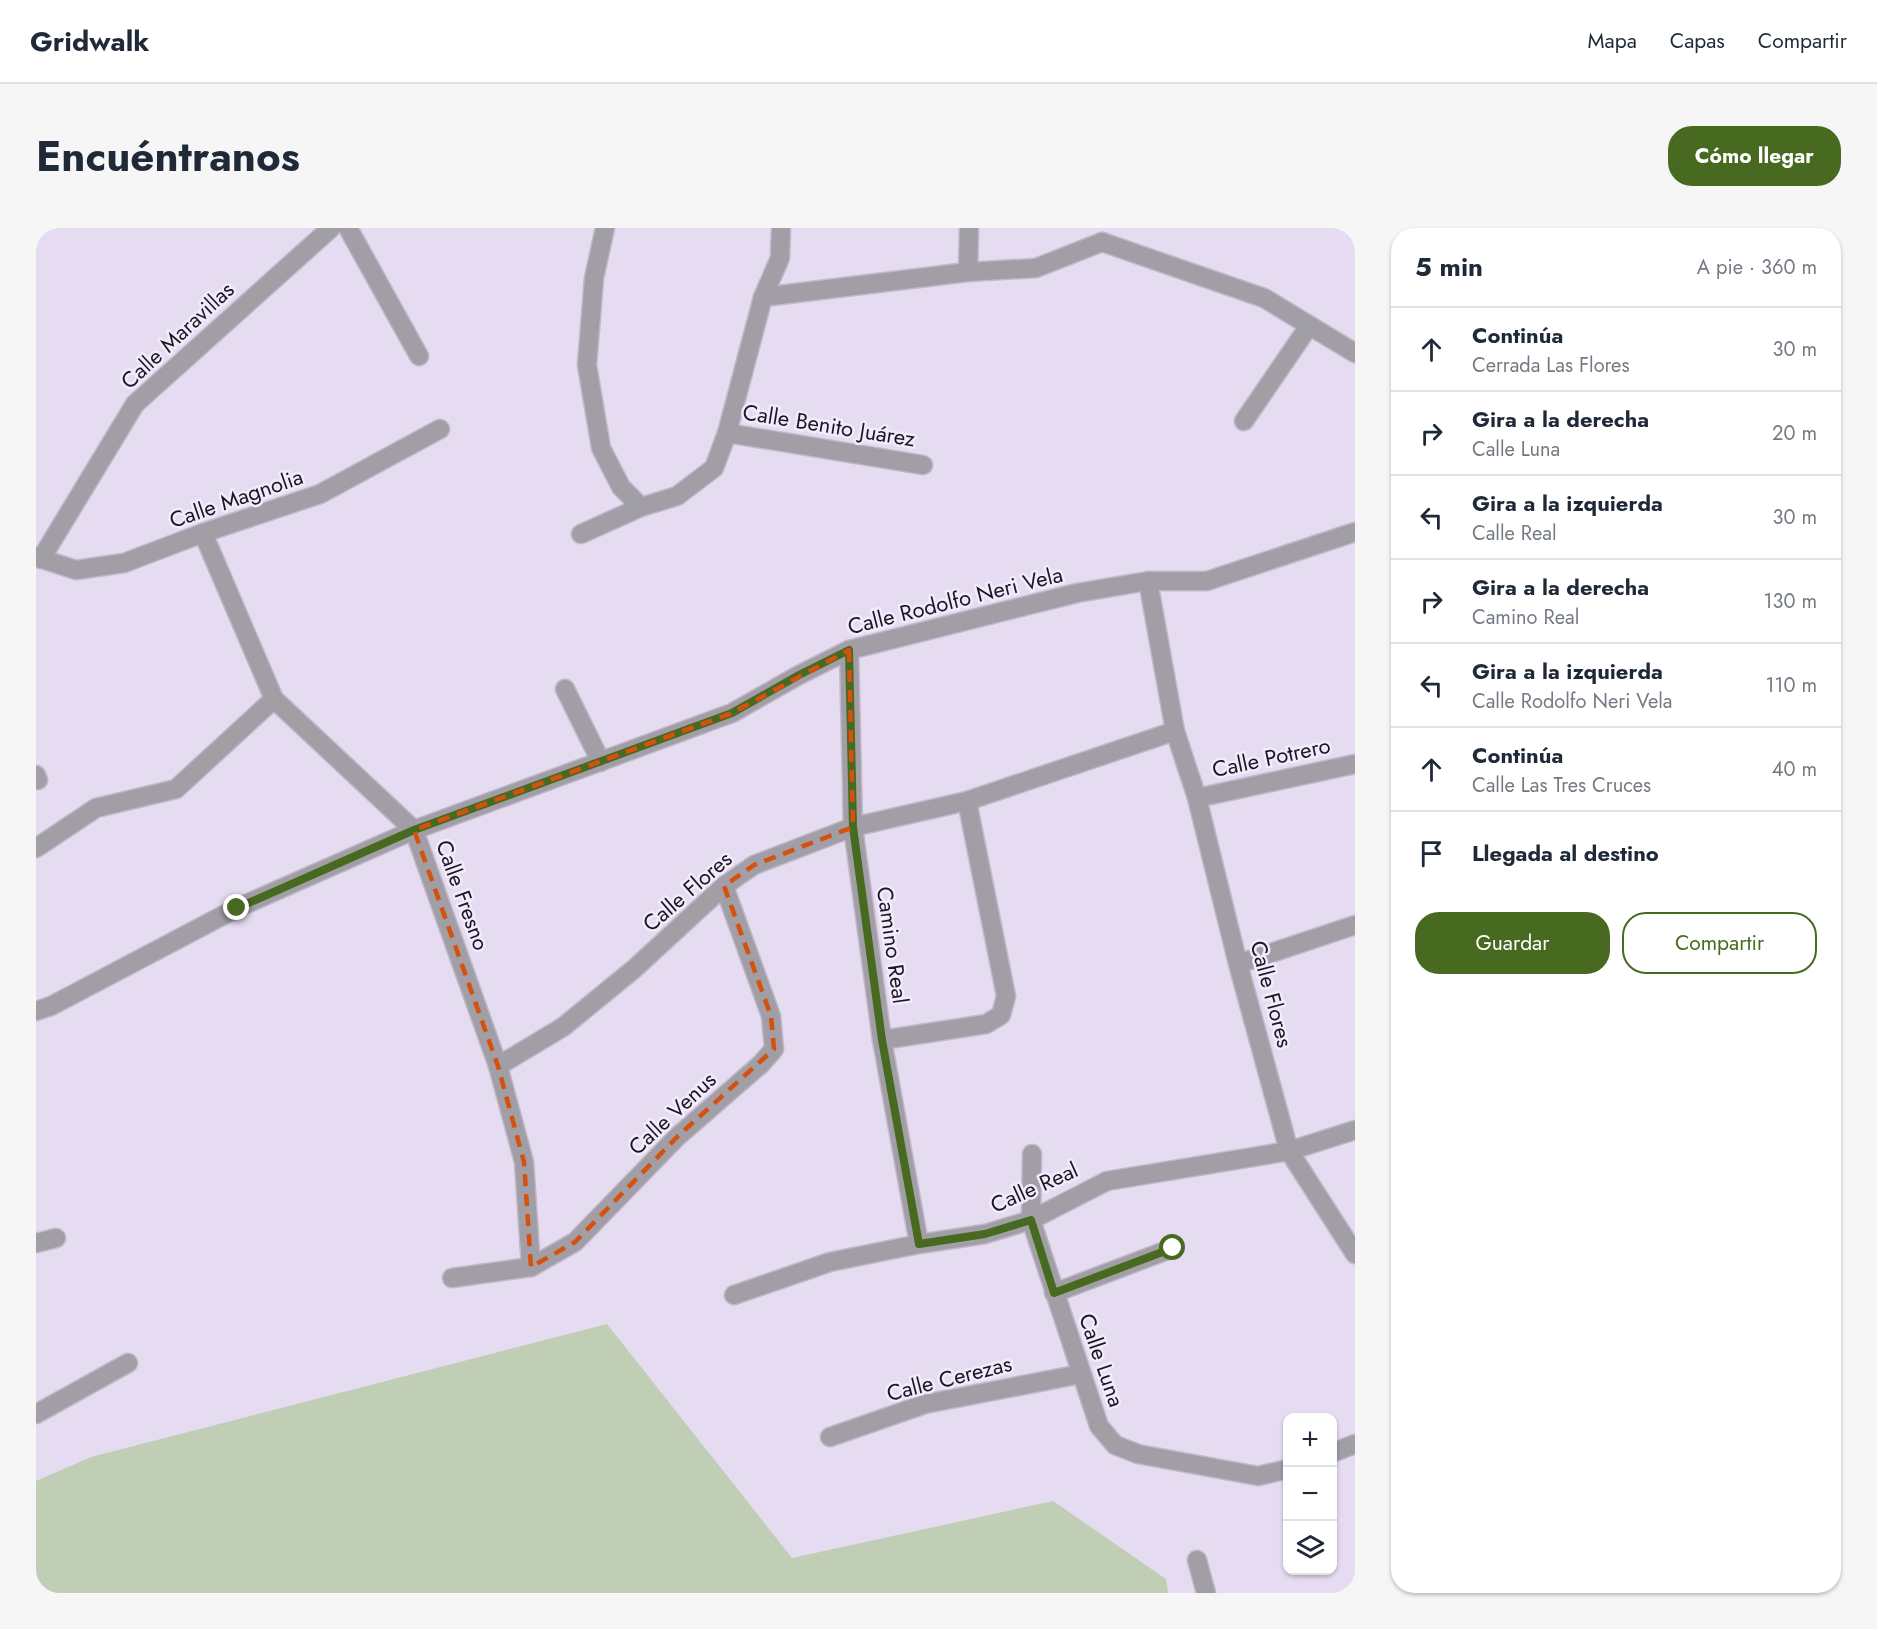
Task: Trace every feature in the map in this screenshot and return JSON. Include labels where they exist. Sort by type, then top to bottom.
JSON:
[{"type":"street","name":"Calle Maravillas","points":[[39,558],[135,404],[331,228]]},
{"type":"street","points":[[348,228],[419,356]]},
{"type":"street","points":[[605,228],[594,278],[587,365],[601,448],[621,487],[641,507]]},
{"type":"street","name":"Calle Benito Juárez","points":[[581,534],[641,507],[677,496],[714,468],[727,432],[763,297],[780,258],[781,228]]},
{"type":"street","points":[[968,272],[969,228]]},
{"type":"street","points":[[763,297],[968,272],[1036,267],[1106,235],[1264,298],[1355,353]]},
{"type":"street","points":[[1244,421],[1309,326]]},
{"type":"street","name":"Calle Magnolia","points":[[39,558],[76,570],[124,563],[203,533],[321,494],[440,429]]},
{"type":"street","name":"Calle Benito Juárez","points":[[727,432],[923,465]]},
{"type":"street","name":"Calle Rodolfo Neri Vela","points":[[36,1011],[51,1006],[237,908],[414,830],[732,713],[849,650],[1077,593],[1148,581],[1207,581],[1355,532]]},
{"type":"street","name":"Calle Fresno","points":[[203,533],[274,699],[414,830],[498,1066],[524,1162],[531,1267]]},
{"type":"street","name":"Calle Flores","points":[[1148,581],[1175,731],[1197,798],[1238,964],[1289,1151],[1355,1254]]},
{"type":"street","name":"Camino Real","points":[[849,650],[853,827],[882,1040],[919,1244]]},
{"type":"street","points":[[565,689],[601,762]]},
{"type":"street","points":[[36,848],[96,808],[176,789],[274,699]]},
{"type":"street","name":"Calle Flores","points":[[498,1066],[563,1027],[634,969],[724,886],[754,865],[853,827],[968,801],[1175,731]]},
{"type":"street","name":"Calle Potrero","points":[[1197,798],[1355,764]]},
{"type":"street","points":[[882,1040],[987,1024],[1001,1015],[1006,996],[968,801]]},
{"type":"street","name":"Calle Venus","points":[[452,1278],[531,1267],[574,1242],[677,1137],[761,1064],[774,1049],[771,1016],[724,886]]},
{"type":"street","points":[[1238,964],[1355,925]]},
{"type":"street","name":"Calle Real","points":[[734,1295],[830,1262],[919,1244],[985,1234],[1031,1220],[1107,1181],[1289,1151],[1355,1130]]},
{"type":"street","name":"Calle Luna","points":[[1032,1154],[1031,1220],[1099,1426],[1115,1445],[1138,1454],[1258,1476],[1283,1469]]},
{"type":"street","points":[[36,1243],[57,1238]]},
{"type":"street","points":[[1054,1293],[1173,1248]]},
{"type":"street","points":[[36,1414],[128,1363]]},
{"type":"street","name":"Calle Cerezas","points":[[830,1437],[925,1404],[1081,1374]]},
{"type":"street","points":[[1337,1451],[1355,1444]]},
{"type":"street","points":[[1197,1560],[1206,1593]]},
{"type":"highlighted area","points":[[849,650],[853,827],[754,865],[724,886],[771,1016],[774,1049],[677,1137],[575,1242],[531,1267],[524,1162],[498,1066],[414,830],[732,713]]},
{"type":"green space","points":[[607,1324],[792,1558],[1053,1501],[1166,1579],[1168,1593],[36,1593],[36,1481],[91,1457]]},
{"type":"route","points":[[237,908],[414,830],[732,713],[849,650],[853,827],[882,1040],[919,1244],[985,1234],[1031,1220],[1054,1293],[1173,1248]]}]
